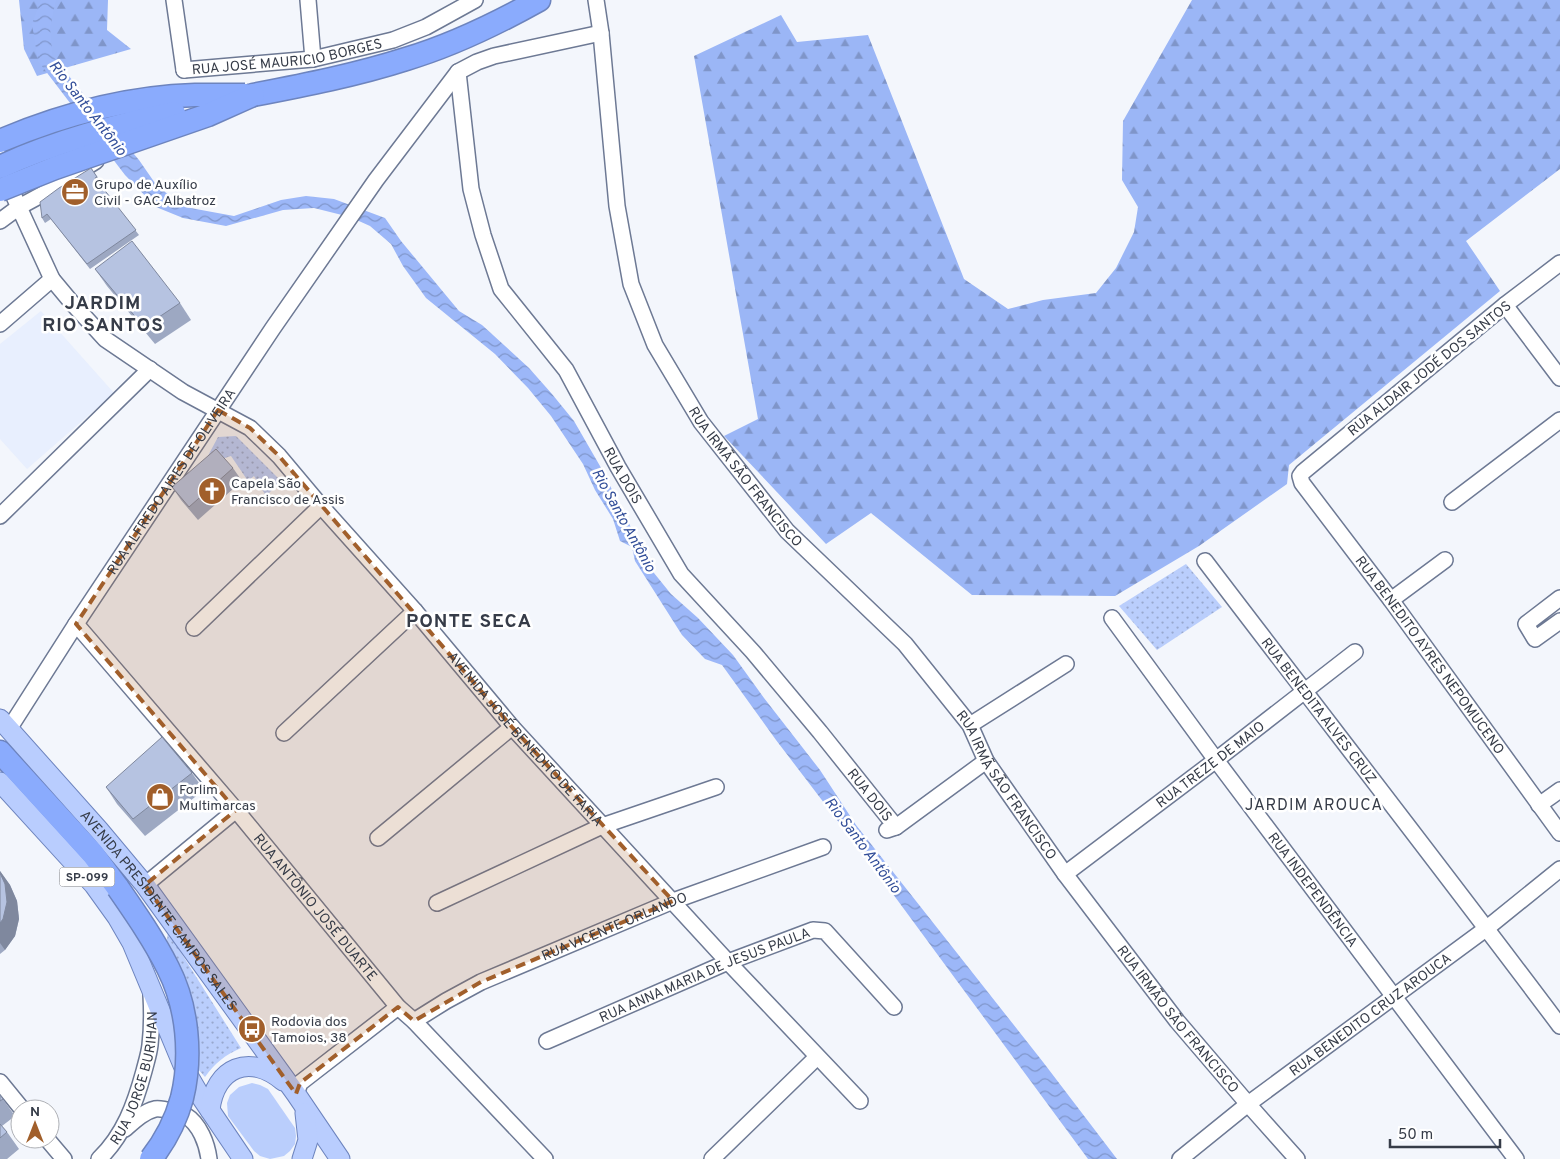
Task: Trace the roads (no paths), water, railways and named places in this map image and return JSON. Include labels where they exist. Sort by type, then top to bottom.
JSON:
[{"type":"highway","points":[[0,165],[92,133],[134,122],[355,74],[408,59],[464,38],[539,0]]},
{"type":"highway","points":[[0,141],[66,117],[122,104],[193,95],[253,95]]},
{"type":"highway","points":[[0,190],[55,168],[208,115],[253,95]]},
{"type":"highway","points":[[0,752],[93,854],[142,923],[169,970],[183,1011],[186,1038],[185,1076],[182,1099],[169,1132],[152,1159]]},
{"type":"main road","name":"AVENIDA PRESIDENTE CAMPOS SALES","points":[[5,724],[145,885],[300,1100],[340,1159]]},
{"type":"main road","name":"SP-099","points":[[0,782],[94,885],[117,917],[132,943],[185,1070],[243,1159]]},
{"type":"main road","name":"SP-099","points":[[210,1110],[215,1088],[227,1072],[237,1068],[258,1067],[267,1070],[277,1076],[300,1100],[308,1140],[302,1159]]},
{"type":"street","points":[[174,0],[184,70]]},
{"type":"street","points":[[308,0],[313,59]]},
{"type":"street","points":[[457,5],[476,0]]},
{"type":"street","name":"RUA IRMÃ SÃO FRANCISCO","points":[[596,0],[601,33],[617,206],[631,284],[655,344],[701,422],[787,531],[904,644],[970,725],[986,761],[1065,874]]},
{"type":"street","name":"RUA JOSÉ MAURICIO BORGES","points":[[18,207],[43,194],[139,132],[166,104],[184,70],[313,59],[393,40],[426,27],[457,5]]},
{"type":"street","points":[[458,72],[494,56],[601,33]]},
{"type":"street","name":"RUA ALFREDO AIRES DE OLIVEIRA","points":[[5,724],[76,624],[273,328],[376,180],[458,72]]},
{"type":"street","name":"RUA DOIS","points":[[458,72],[471,189],[483,235],[501,289],[566,370],[618,467],[681,574],[753,652],[814,725],[891,829],[986,761]]},
{"type":"street","name":"AVENIDA JOSÉ BENEDITO DE FARIA","points":[[0,165],[52,279],[105,339],[184,392],[250,428],[280,456],[321,506],[416,611],[512,727],[728,962],[860,1101]]},
{"type":"street","points":[[0,221],[18,207]]},
{"type":"street","name":"RUA ALDAIR JODÉ DOS SANTOS","points":[[1300,476],[1505,305],[1560,263]]},
{"type":"street","points":[[0,324],[52,279]]},
{"type":"street","points":[[1505,305],[1560,378]]},
{"type":"street","points":[[0,516],[150,369]]},
{"type":"street","points":[[1452,502],[1560,420]]},
{"type":"street","name":"RUA BENEDITO AYRES NEPOMUCENO","points":[[1300,476],[1302,483],[1391,600],[1560,833]]},
{"type":"street","points":[[194,628],[321,506]]},
{"type":"street","points":[[1391,600],[1445,560]]},
{"type":"street","name":"RUA BENEDITA ALVES CRUZ","points":[[1205,561],[1560,1026]]},
{"type":"street","points":[[1560,598],[1526,624],[1536,639],[1560,621]]},
{"type":"street","points":[[284,733],[416,611]]},
{"type":"street","name":"RUA INDEPENDÊNCIA","points":[[1112,618],[1216,760],[1516,1159]]},
{"type":"street","name":"RUA ANTÔNIO JOSÉ DUARTE","points":[[76,624],[236,810],[398,1007],[414,1021],[544,1159]]},
{"type":"street","name":"RUA TREZE DE MAIO","points":[[1065,874],[1355,652]]},
{"type":"street","points":[[970,725],[1066,664]]},
{"type":"street","points":[[378,838],[512,727]]},
{"type":"street","points":[[437,903],[602,826],[716,787]]},
{"type":"street","points":[[1539,805],[1560,790]]},
{"type":"street","points":[[145,885],[236,810]]},
{"type":"street","name":"RUA VICENTE ORLANDO","points":[[414,1021],[481,982],[673,901],[823,847]]},
{"type":"street","name":"RUA BENEDITO CRUZ AROUCA","points":[[1180,1159],[1248,1104],[1487,928],[1560,869]]},
{"type":"street","name":"RUA IRMÃO SÃO FRANCISCO","points":[[1065,874],[1177,1021],[1297,1159]]},
{"type":"street","name":"RUA ANNA MARIA DE JESUS PAULA","points":[[547,1042],[728,962],[813,930],[826,931],[894,1007]]},
{"type":"street","name":"RUA JORGE BURIHAN","points":[[99,1159],[120,1133],[130,1116],[136,1099],[150,1047],[152,1019],[151,989]]},
{"type":"street","points":[[300,1100],[300,1083],[398,1007]]},
{"type":"street","points":[[712,1159],[817,1057]]},
{"type":"street","points":[[0,1082],[14,1099]]},
{"type":"street","points":[[120,1133],[138,1117],[157,1109],[166,1109],[185,1115],[193,1123],[203,1136],[209,1159]]},
{"type":"street","points":[[56,1149],[64,1159]]},
{"type":"water","name":"Rio Santo Antônio","points":[[41,0],[56,0],[50,27],[52,55],[139,160],[157,186],[185,207],[234,216],[281,200],[306,196],[334,199],[385,218],[401,241],[459,311],[482,325],[529,368],[574,421],[600,466],[654,573],[671,594],[698,618],[733,655],[820,770],[856,825],[1117,1159],[1088,1159],[722,665],[705,659],[682,635],[635,561],[632,547],[620,541],[613,519],[595,490],[583,464],[551,416],[528,388],[495,354],[426,298],[403,266],[391,244],[370,226],[350,217],[314,208],[283,210],[226,226],[183,218],[156,207],[125,175],[38,61],[32,24]]},
{"type":"place","name":"Grupo de Auxílio Civil - GAC Albatroz","points":[[75,192]]},
{"type":"place","name":"Capela São Francisco de Assis","points":[[212,491]]},
{"type":"place","name":"Forlim Multimarcas","points":[[160,797]]},
{"type":"place","name":"Rodovia dos Tamoios, 38","points":[[252,1029]]},
{"type":"district","name":"JARDIM RIO SANTOS","points":[[103,313]]},
{"type":"district","name":"PONTE SECA","points":[[469,620]]},
{"type":"district","name":"JARDIM AROUCA","points":[[1314,804]]}]
